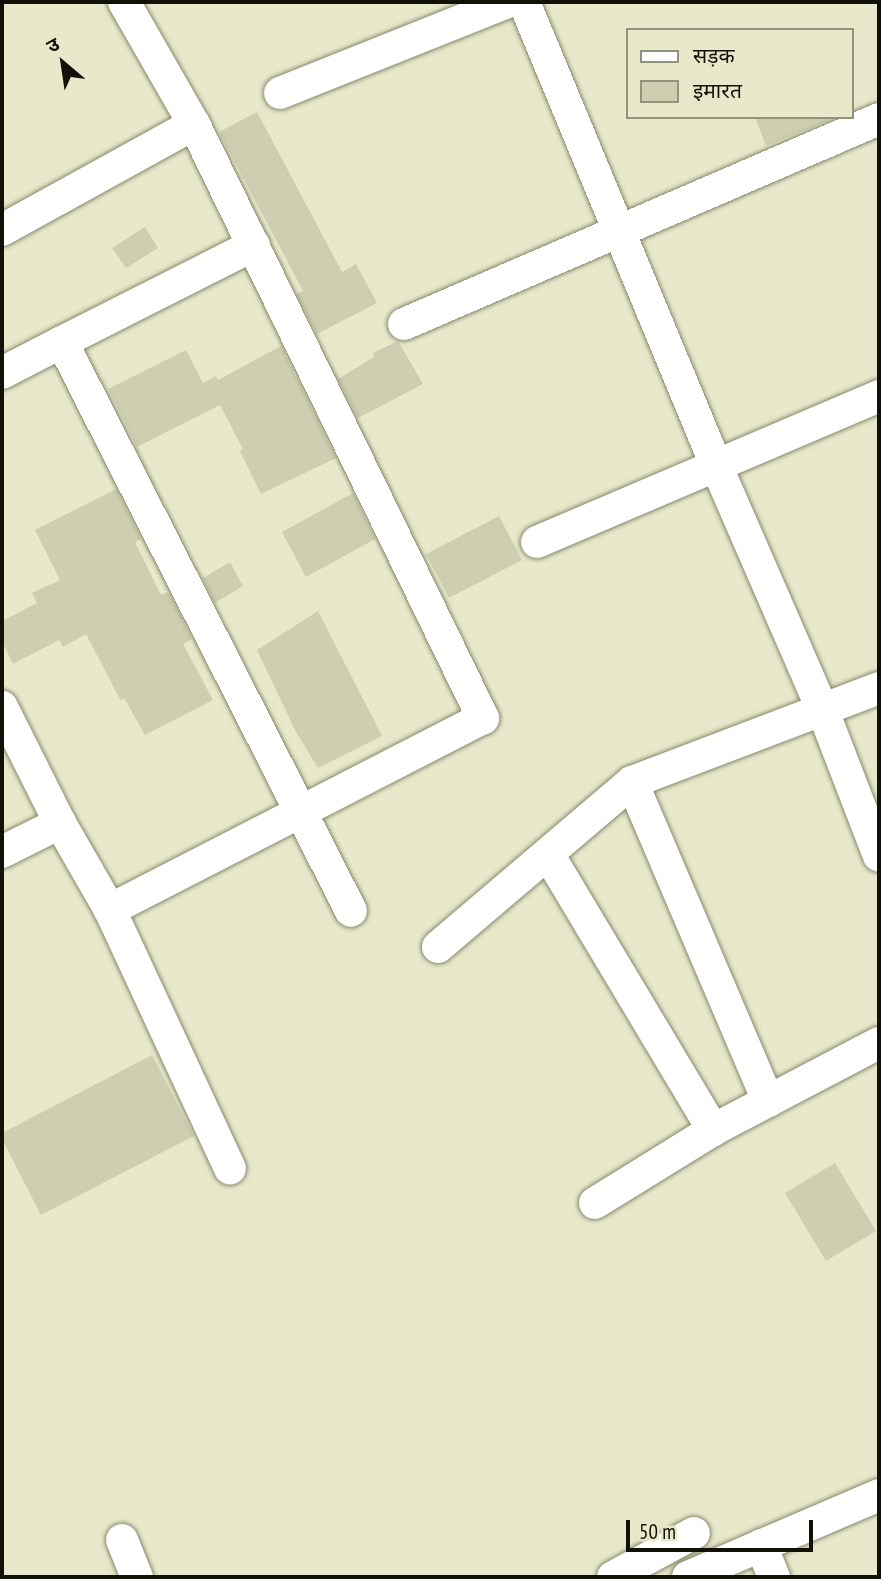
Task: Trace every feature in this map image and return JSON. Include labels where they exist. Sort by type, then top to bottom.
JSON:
[{"type":"street","points":[[110,910],[483,718],[194,124],[124,2]]},
{"type":"street","points":[[280,93],[507,2]]},
{"type":"street","points":[[524,2],[716,465],[823,711],[879,856]]},
{"type":"street","points":[[404,324],[879,119]]},
{"type":"street","points":[[2,230],[194,124]]},
{"type":"street","points":[[2,373],[254,244]]},
{"type":"street","points":[[62,342],[299,814],[351,911]]},
{"type":"street","points":[[537,542],[879,396]]},
{"type":"street","points":[[438,947],[632,782],[879,688]]},
{"type":"street","points":[[2,707],[60,823],[110,910],[230,1169]]},
{"type":"street","points":[[632,782],[768,1101]]},
{"type":"street","points":[[2,852],[60,823]]},
{"type":"street","points":[[548,854],[713,1130]]},
{"type":"street","points":[[596,1203],[713,1130],[879,1043]]},
{"type":"street","points":[[688,1577],[879,1495]]},
{"type":"street","points":[[613,1577],[694,1533]]},
{"type":"street","points":[[122,1540],[137,1577]]},
{"type":"street","points":[[761,1545],[774,1577]]},
{"type":"building","points":[[257,112],[342,272],[356,264],[377,303],[317,334],[297,294],[303,291],[219,132]]},
{"type":"building","points":[[756,119],[832,119],[766,146]]},
{"type":"building","points":[[145,227],[158,248],[126,268],[112,248]]},
{"type":"building","points":[[398,341],[423,384],[358,418],[338,379],[374,357],[373,353]]},
{"type":"building","points":[[281,346],[336,458],[261,494],[240,451],[243,449],[220,405],[137,447],[108,389],[186,350],[203,383],[216,376],[218,380]]},
{"type":"building","points":[[116,489],[141,539],[135,542],[161,595],[167,592],[171,597],[192,639],[183,644],[213,700],[145,735],[124,698],[121,701],[86,634],[63,647],[59,640],[13,664],[2,641],[2,621],[37,603],[32,593],[60,580],[35,530]]},
{"type":"building","points":[[353,493],[375,539],[306,577],[282,532]]},
{"type":"building","points":[[499,516],[522,560],[449,598],[426,554]]},
{"type":"building","points":[[230,562],[243,586],[215,603],[203,578]]},
{"type":"building","points":[[318,611],[382,736],[318,768],[296,732],[257,650]]},
{"type":"building","points":[[152,1055],[194,1136],[41,1215],[2,1139],[2,1133]]},
{"type":"building","points":[[835,1163],[876,1231],[826,1261],[785,1193]]}]
